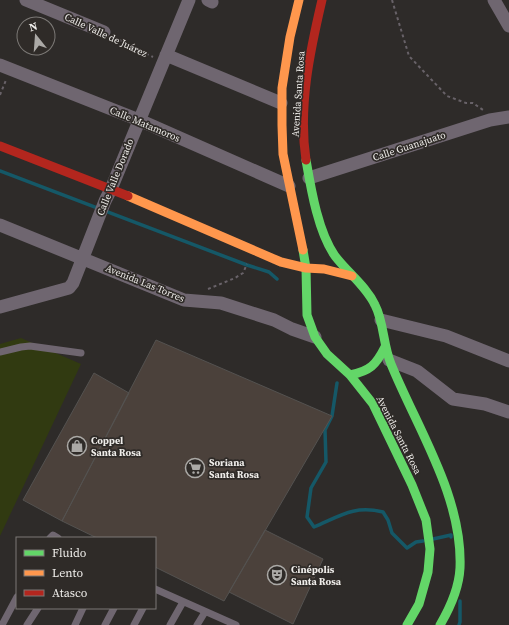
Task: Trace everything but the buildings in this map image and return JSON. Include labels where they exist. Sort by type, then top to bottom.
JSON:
[{"type":"main road","name":"Avenida Santa Rosa","points":[[298,0],[290,37],[281,103],[283,154],[306,268],[307,315],[315,337],[327,354],[350,375],[373,404],[412,485],[426,520],[430,549],[428,572],[419,604],[407,625]]},
{"type":"main road","name":"Avenida Santa Rosa","points":[[322,0],[312,46],[308,76],[305,147],[309,178],[326,239],[339,262],[374,302],[381,320],[385,347],[396,379],[448,493],[458,523],[461,557],[458,578],[454,597],[440,625]]},
{"type":"main road","points":[[0,146],[111,189],[281,262],[306,268],[324,269],[352,276]]},
{"type":"main road","points":[[350,375],[368,370],[378,362],[385,347]]},
{"type":"street","name":"Calle Valle de Juárez","points":[[26,0],[104,32]]},
{"type":"street","name":"Calle Valle Dorado","points":[[1,307],[69,288],[73,284],[105,201],[189,0]]},
{"type":"street","points":[[494,0],[507,18]]},
{"type":"street","points":[[165,59],[281,103]]},
{"type":"street","name":"Calle Matamoros","points":[[5,67],[139,120],[289,186]]},
{"type":"street","name":"Calle Guanajuato","points":[[309,178],[490,120],[509,117]]},
{"type":"street","name":"Avenida Las Torres","points":[[0,225],[184,300],[221,303],[274,320],[292,329],[315,337]]},
{"type":"street","points":[[381,320],[446,336],[509,361]]},
{"type":"street","points":[[389,360],[417,371],[452,399],[485,404],[509,412]]},
{"type":"lane","points":[[0,352],[30,346],[81,353]]},
{"type":"lane","points":[[156,589],[233,624]]},
{"type":"lane","points":[[2,625],[16,600]]},
{"type":"lane","points":[[170,625],[183,602]]},
{"type":"lane","points":[[27,625],[37,609]]},
{"type":"lane","points":[[75,625],[83,609]]},
{"type":"lane","points":[[105,625],[113,609]]},
{"type":"lane","points":[[134,625],[142,609]]},
{"type":"lane","points":[[197,625],[205,612]]},
{"type":"path","points":[[392,0],[409,56],[447,96],[466,103],[473,103],[484,111],[490,120]]},
{"type":"path","name":"Calle Valle de Juárez","points":[[104,32],[165,59]]},
{"type":"path","points":[[0,95],[5,67]]},
{"type":"path","points":[[203,291],[235,278],[243,273],[253,250]]},
{"type":"green space","points":[[21,338],[81,364],[0,536],[0,344]]},
{"type":"waterway","points":[[0,171],[269,272],[277,279]]},
{"type":"waterway","points":[[337,383],[332,416],[325,430],[326,462],[311,488],[307,517],[314,527],[355,511],[373,510],[383,512],[388,520],[392,533],[407,548],[416,542],[423,541]]},
{"type":"waterway","points":[[433,539],[451,535],[451,537]]},
{"type":"waterway","points":[[459,625],[460,601]]},
{"type":"traffic: fast","points":[[306,160],[316,210],[324,235],[335,256],[367,292],[375,305],[380,319],[388,357],[436,463],[454,515],[459,541],[460,568],[458,583],[453,598],[440,625]]},
{"type":"traffic: fast","points":[[303,250],[306,268],[307,315],[315,337],[327,354],[350,375],[373,404],[412,485],[426,520],[430,549],[428,572],[419,604],[407,625]]},
{"type":"traffic: fast","points":[[350,375],[363,371],[372,366],[379,358],[385,347]]},
{"type":"traffic: slow","points":[[299,0],[290,37],[282,88],[282,125],[283,154],[303,250]]},
{"type":"traffic: slow","points":[[128,196],[281,262],[306,268],[324,269],[352,276]]},
{"type":"traffic: jam","points":[[306,160],[303,120],[306,79],[322,0]]},
{"type":"traffic: jam","points":[[0,146],[128,196]]},
{"type":"place","name":"Coppel Santa Rosa","points":[[77,446]]},
{"type":"place","name":"Soriana Santa Rosa","points":[[195,468]]},
{"type":"place","name":"Cinépolis Santa Rosa","points":[[277,575]]}]
